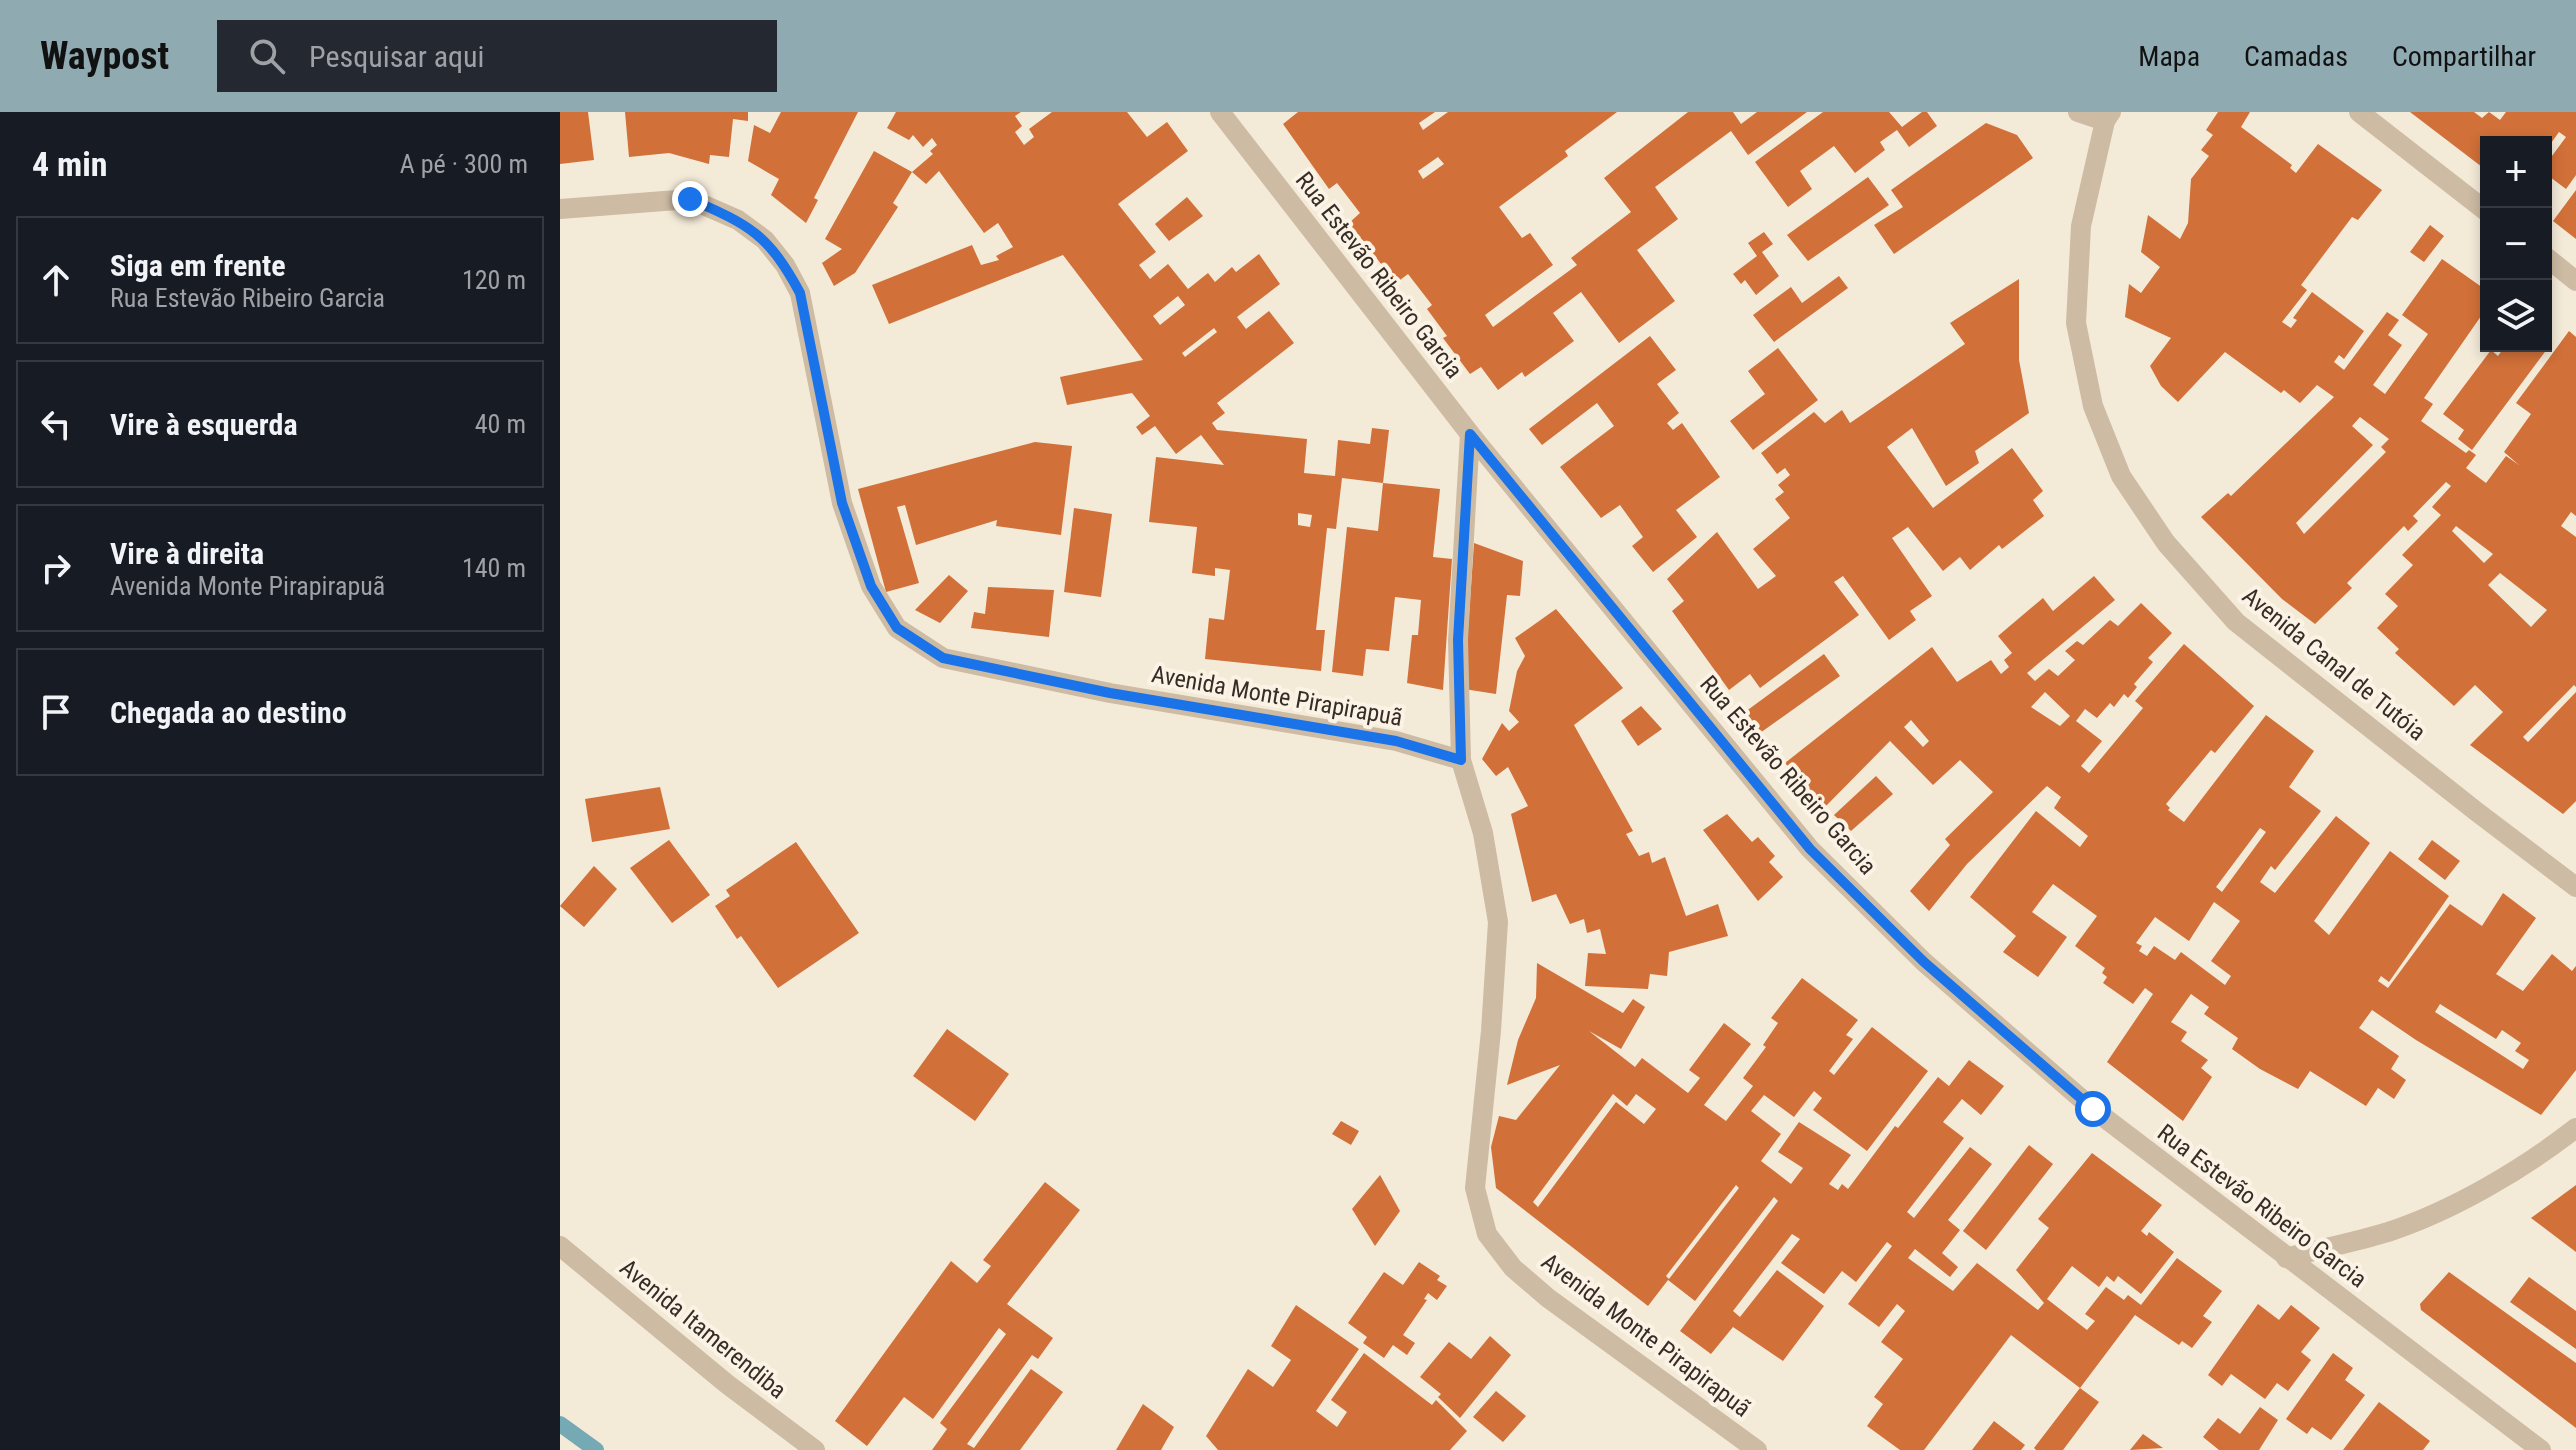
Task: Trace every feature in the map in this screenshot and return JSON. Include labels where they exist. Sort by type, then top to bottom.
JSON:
[{"type":"street","name":"Rua Estevão Ribeiro Garcia","points":[[1220,112],[1470,434],[1753,781],[1821,859],[1924,962],[2081,1098],[2286,1258],[2541,1450]]},
{"type":"street","points":[[2078,112],[2108,117]]},
{"type":"street","points":[[2359,112],[2482,208]]},
{"type":"street","name":"Avenida Canal de Tutóia","points":[[2108,117],[2081,226],[2076,323],[2093,406],[2121,476],[2166,543],[2236,622],[2576,887]]},
{"type":"street","name":"Avenida Monte Pirapirapuã","points":[[560,209],[690,199],[738,220],[765,240],[785,265],[800,293],[842,503],[871,586],[897,628],[943,658],[1110,693],[1396,741],[1461,760],[1483,833],[1498,922],[1491,1031],[1475,1188],[1487,1234],[1513,1268],[1548,1298],[1757,1450]]},
{"type":"street","points":[[2552,262],[2576,281]]},
{"type":"street","points":[[1461,760],[1458,640],[1470,434]]},
{"type":"street","points":[[2286,1258],[2389,1231],[2482,1191],[2550,1149],[2576,1128]]},
{"type":"street","name":"Avenida Itamerendiba","points":[[560,1246],[727,1384],[815,1450]]},
{"type":"building","points":[[560,112],[588,112],[594,160],[560,164]]},
{"type":"building","points":[[625,112],[748,112],[748,121],[733,119],[729,157],[710,155],[709,164],[669,153],[629,157]]},
{"type":"building","points":[[781,112],[858,112],[814,198],[818,200],[806,223],[771,195],[779,179],[748,161],[754,125],[770,133]]},
{"type":"building","points":[[896,112],[1021,112],[1015,116],[1022,126],[1015,132],[1024,145],[1034,137],[1029,129],[1052,112],[1127,112],[1147,137],[1167,122],[1188,151],[1118,204],[1156,252],[1139,265],[1150,279],[1168,264],[1188,289],[1208,273],[1215,282],[1232,267],[1236,272],[1259,254],[1280,284],[1237,317],[1246,329],[1269,311],[1294,343],[1217,403],[1225,413],[1212,423],[1217,430],[1307,439],[1304,473],[1335,476],[1338,440],[1370,444],[1372,428],[1389,430],[1383,483],[1342,478],[1336,529],[1327,528],[1316,630],[1325,630],[1321,671],[1205,659],[1209,618],[1224,620],[1230,570],[1215,568],[1215,576],[1192,573],[1197,527],[1149,522],[1156,457],[1224,465],[1201,435],[1176,454],[1155,426],[1142,435],[1136,427],[1150,416],[1132,393],[1067,405],[1060,377],[1143,360],[1063,255],[889,324],[872,285],[972,245],[981,265],[999,260],[996,256],[1013,247],[998,223],[984,233],[939,171],[926,184],[912,172],[933,154],[930,151],[937,145],[932,138],[923,147],[913,135],[909,140],[887,128]],"holes":[[[1178,296],[1185,305],[1160,325],[1153,316]],[[1214,328],[1217,332],[1185,357],[1182,353]],[[1298,513],[1312,515],[1310,527],[1298,525]]]},
{"type":"building","points":[[1298,112],[1435,112],[1419,123],[1423,130],[1448,112],[1617,112],[1565,151],[1568,156],[1499,207],[1522,238],[1530,233],[1553,265],[1485,315],[1493,327],[1577,265],[1571,258],[1631,212],[1604,178],[1688,112],[1733,112],[1741,124],[1757,112],[1807,112],[1748,155],[1731,131],[1655,187],[1678,219],[1637,250],[1675,301],[1619,343],[1581,292],[1553,313],[1574,341],[1525,377],[1522,372],[1498,390],[1481,367],[1470,374],[1443,338],[1447,336],[1427,309],[1432,305],[1408,274],[1396,283],[1349,223],[1360,213],[1337,183],[1329,189],[1283,124]],"holes":[[[1438,157],[1444,164],[1423,179],[1418,171]]]},
{"type":"building","points":[[1823,112],[1889,112],[1902,127],[1922,112],[1927,112],[1937,126],[1909,147],[1897,130],[1880,142],[1885,150],[1855,173],[1834,146],[1800,171],[1812,189],[1788,207],[1755,162]]},
{"type":"building","points":[[2218,112],[2250,112],[2241,127],[2292,165],[2290,168],[2296,173],[2318,144],[2382,190],[2358,220],[2352,217],[2301,285],[2307,290],[2282,322],[2291,328],[2297,320],[2293,318],[2312,292],[2364,331],[2344,359],[2339,355],[2334,362],[2344,370],[2387,312],[2399,320],[2388,335],[2402,345],[2373,385],[2385,394],[2428,334],[2402,315],[2442,259],[2480,286],[2480,318],[2424,398],[2433,404],[2421,421],[2466,453],[2469,450],[2476,455],[2466,468],[2486,483],[2506,456],[2519,465],[2504,452],[2531,414],[2516,403],[2569,331],[2576,337],[2576,516],[2571,512],[2561,526],[2576,537],[2576,687],[2574,685],[2523,737],[2528,742],[2576,692],[2576,801],[2563,814],[2470,745],[2503,712],[2475,685],[2454,706],[2395,653],[2399,649],[2377,628],[2398,606],[2385,594],[2413,565],[2402,555],[2441,515],[2432,507],[2451,486],[2446,482],[2413,516],[2418,521],[2408,531],[2404,526],[2347,583],[2352,588],[2315,624],[2282,599],[2201,517],[2228,493],[2231,496],[2334,397],[2317,385],[2300,403],[2284,390],[2281,393],[2225,352],[2178,402],[2161,386],[2150,366],[2171,338],[2125,317],[2129,284],[2141,293],[2160,267],[2141,252],[2148,215],[2180,239],[2188,223],[2191,179],[2209,156],[2201,150],[2213,135],[2206,130]],"holes":[[[2360,417],[2389,439],[2381,447],[2386,452],[2304,534],[2296,523],[2373,445],[2352,426]],[[2456,526],[2493,554],[2484,563],[2452,531]],[[2500,573],[2547,610],[2531,627],[2488,585]]]},
{"type":"building","points":[[2410,112],[2474,112],[2482,118],[2489,112],[2500,120],[2506,112],[2576,112],[2576,175],[2566,189],[2552,178],[2552,156],[2566,137],[2559,132],[2552,142],[2552,136],[2480,136],[2480,165]]},
{"type":"building","points":[[1986,123],[2017,135],[2033,158],[1894,254],[1874,225],[1903,207],[1891,190]]},
{"type":"building","points":[[874,151],[912,172],[893,203],[898,207],[855,273],[834,286],[822,263],[842,249],[825,239]]},
{"type":"building","points":[[1868,177],[1889,205],[1808,261],[1787,235]]},
{"type":"building","points":[[2576,190],[2576,239],[2553,221]]},
{"type":"building","points":[[1187,197],[1203,216],[1169,241],[1155,224]]},
{"type":"building","points":[[2430,225],[2444,236],[2424,262],[2410,252]]},
{"type":"building","points":[[1764,232],[1773,244],[1762,252],[1779,276],[1756,295],[1745,280],[1741,284],[1733,274],[1757,256],[1748,243]]},
{"type":"building","points":[[1839,276],[1848,288],[1774,342],[1753,315],[1791,287],[1802,303]]},
{"type":"building","points":[[2019,279],[2019,360],[2029,413],[1975,451],[1979,463],[1946,486],[1912,428],[1887,447],[1933,508],[2012,448],[2043,491],[2033,500],[2044,516],[2002,549],[1999,545],[1970,570],[1960,557],[1943,571],[1908,527],[1892,538],[1932,596],[1910,611],[1916,620],[1889,640],[1843,576],[1834,582],[1859,615],[1760,688],[1750,674],[1729,690],[1672,611],[1684,601],[1667,579],[1717,532],[1758,589],[1776,576],[1753,549],[1790,518],[1775,499],[1784,492],[1778,485],[1790,475],[1785,468],[1777,474],[1761,453],[1814,412],[1825,423],[1842,410],[1850,423],[1965,344],[1950,323]]},
{"type":"building","points":[[1650,336],[1676,370],[1657,384],[1679,413],[1667,423],[1673,430],[1682,423],[1720,477],[1676,510],[1697,537],[1653,572],[1632,546],[1643,537],[1620,505],[1601,518],[1560,467],[1614,426],[1597,403],[1542,445],[1529,429]]},
{"type":"building","points":[[1778,348],[1818,400],[1753,450],[1730,421],[1765,394],[1748,371]]},
{"type":"building","points":[[2490,352],[2498,356],[2501,352],[2545,352],[2472,450],[2458,439],[2464,430],[2443,414]]},
{"type":"building","points":[[1035,442],[1072,446],[1061,535],[996,526],[997,520],[916,545],[905,505],[897,507],[919,583],[886,592],[858,489]]},
{"type":"building","points":[[1383,483],[1440,489],[1433,557],[1452,559],[1443,690],[1407,683],[1412,635],[1418,635],[1421,600],[1395,597],[1389,651],[1366,649],[1363,676],[1332,672],[1347,527],[1378,531]]},
{"type":"building","points":[[1074,508],[1112,514],[1101,597],[1064,592]]},
{"type":"building","points":[[1474,543],[1523,561],[1520,596],[1507,595],[1496,694],[1464,689]]},
{"type":"building","points":[[949,575],[968,591],[940,623],[915,610]]},
{"type":"building","points":[[2094,576],[2115,600],[2027,673],[2035,681],[2049,669],[2058,676],[2075,660],[2065,651],[2077,641],[2083,645],[2110,620],[2118,626],[2141,603],[2172,633],[2148,658],[2153,662],[2134,684],[2137,687],[2128,698],[2124,694],[2114,707],[2110,703],[2097,718],[2085,709],[2076,721],[2102,741],[2081,766],[2089,773],[2143,708],[2135,701],[2184,644],[2254,706],[2215,753],[2211,750],[2166,804],[2170,808],[2168,810],[2184,822],[2266,715],[2314,751],[2289,787],[2321,811],[2275,870],[2271,866],[2260,882],[2275,893],[2336,816],[2370,843],[2314,921],[2329,935],[2390,851],[2449,896],[2389,982],[2381,976],[2378,981],[2388,988],[2450,904],[2482,926],[2503,893],[2536,918],[2496,974],[2523,991],[2552,954],[2572,971],[2576,966],[2576,1070],[2541,1115],[2372,1010],[2359,1028],[2399,1056],[2391,1069],[2406,1080],[2394,1099],[2378,1088],[2366,1106],[2310,1071],[2298,1089],[2260,1069],[2232,1049],[2238,1038],[2204,1014],[2209,1007],[2191,994],[2171,1022],[2187,1032],[2181,1041],[2208,1060],[2201,1068],[2212,1077],[2183,1121],[2107,1062],[2153,994],[2145,988],[2133,1004],[2103,983],[2107,977],[2102,973],[2105,968],[2075,946],[2097,916],[2053,884],[2032,912],[2067,937],[2038,977],[2003,952],[2016,936],[1970,897],[2036,811],[2080,847],[2088,836],[2054,808],[2061,797],[2047,786],[1967,864],[1929,911],[1910,891],[1950,845],[1945,839],[1993,792],[1960,760],[1933,785],[1890,741],[1825,807],[1785,763],[1932,647],[1957,682],[1991,660],[2001,674],[2009,667],[2004,660],[2012,653],[1998,636],[2043,598],[2053,611]],"holes":[[[2045,692],[2070,716],[2060,726],[2031,707]],[[1911,720],[1929,741],[1923,747],[1904,727]],[[2260,828],[2266,832],[2222,892],[2216,887]],[[2214,902],[2240,921],[2211,961],[2231,976],[2225,985],[2181,952],[2175,960],[2154,946],[2147,956],[2139,951],[2142,946],[2136,943],[2155,917],[2189,941]],[[2440,1004],[2496,1039],[2502,1030],[2521,1043],[2515,1051],[2529,1060],[2523,1069],[2435,1012]]]},
{"type":"building","points":[[988,587],[1054,590],[1049,637],[971,628],[974,612],[985,614]]},
{"type":"building","points":[[1556,609],[1623,688],[1574,725],[1633,831],[1626,834],[1639,856],[1649,852],[1652,863],[1665,857],[1686,916],[1718,904],[1728,936],[1669,952],[1667,976],[1650,974],[1648,989],[1585,986],[1588,953],[1606,954],[1600,929],[1587,933],[1584,919],[1570,924],[1556,894],[1532,902],[1511,814],[1528,806],[1508,767],[1496,776],[1482,759],[1502,723],[1509,731],[1519,722],[1509,711],[1517,671],[1525,656],[1515,638]]},
{"type":"building","points":[[1824,654],[1840,676],[1760,733],[1745,712]]},
{"type":"building","points":[[1641,706],[1662,729],[1638,746],[1621,721]]},
{"type":"building","points":[[1876,776],[1893,794],[1851,831],[1834,815]]},
{"type":"building","points":[[660,787],[670,829],[592,842],[585,799]]},
{"type":"building","points":[[1727,814],[1752,842],[1758,837],[1775,856],[1769,862],[1783,877],[1758,901],[1703,830]]},
{"type":"building","points":[[669,840],[710,895],[672,923],[630,868]]},
{"type":"building","points":[[2432,840],[2460,861],[2445,880],[2418,859]]},
{"type":"building","points":[[796,842],[859,933],[778,988],[741,936],[737,939],[715,906],[730,896],[726,890]]},
{"type":"building","points":[[594,866],[617,889],[584,927],[560,906]]},
{"type":"building","points":[[1537,963],[1623,1013],[1633,999],[1645,1007],[1621,1049],[1589,1031],[1635,1067],[1642,1058],[1688,1093],[1700,1078],[1689,1070],[1724,1023],[1751,1044],[1704,1105],[1726,1121],[1753,1086],[1743,1078],[1766,1047],[1763,1045],[1778,1023],[1771,1018],[1802,978],[1858,1020],[1846,1035],[1853,1039],[1829,1071],[1834,1075],[1872,1027],[1928,1071],[1867,1151],[1813,1110],[1822,1098],[1814,1091],[1794,1117],[1764,1095],[1751,1111],[1781,1134],[1761,1161],[1791,1184],[1803,1168],[1778,1152],[1799,1122],[1851,1155],[1829,1184],[1838,1190],[1842,1184],[1848,1189],[1895,1126],[1898,1128],[1938,1077],[1949,1086],[1969,1060],[2004,1086],[1981,1115],[1962,1099],[1943,1122],[1964,1138],[1907,1212],[1914,1218],[1970,1147],[1992,1164],[1948,1220],[1960,1230],[1942,1253],[1958,1267],[1950,1277],[1915,1249],[1908,1258],[1953,1291],[1977,1263],[2038,1310],[2044,1303],[2016,1270],[2049,1228],[2038,1219],[2092,1153],[2162,1205],[2141,1231],[2147,1236],[2149,1232],[2174,1252],[2141,1294],[2118,1276],[2114,1282],[2107,1276],[2099,1287],[2072,1266],[2047,1299],[2087,1330],[2095,1321],[2085,1314],[2106,1287],[2124,1300],[2128,1295],[2141,1305],[2177,1258],[2222,1291],[2203,1316],[2212,1322],[2192,1348],[2182,1341],[2179,1345],[2135,1315],[2080,1388],[2011,1335],[1924,1450],[1900,1450],[1867,1426],[1883,1404],[1874,1397],[1903,1359],[1881,1342],[1905,1311],[1897,1304],[1879,1327],[1848,1304],[1892,1246],[1887,1242],[1856,1282],[1842,1271],[1824,1294],[1781,1263],[1800,1239],[1792,1234],[1733,1311],[1740,1317],[1777,1270],[1824,1306],[1783,1361],[1733,1327],[1711,1354],[1680,1331],[1778,1201],[1774,1197],[1695,1301],[1668,1280],[1648,1306],[1496,1188],[1491,1147],[1499,1116],[1516,1120],[1560,1065],[1507,1085],[1518,1040],[1536,998]],"holes":[[[1613,1094],[1627,1106],[1636,1094],[1656,1109],[1644,1124],[1616,1102],[1538,1207],[1533,1202]],[[1736,1185],[1739,1188],[1669,1279],[1666,1276]]]},
{"type":"building","points":[[947,1029],[1009,1074],[975,1121],[913,1076]]},
{"type":"building","points":[[1341,1121],[1359,1131],[1351,1145],[1332,1134]]},
{"type":"building","points":[[2029,1145],[2053,1164],[1986,1250],[1963,1231]]},
{"type":"building","points":[[1380,1175],[1400,1211],[1375,1246],[1352,1209]]},
{"type":"building","points":[[1045,1182],[1080,1210],[1007,1304],[1053,1338],[1038,1359],[1032,1355],[967,1444],[974,1448],[1031,1369],[1063,1392],[1020,1450],[932,1450],[947,1429],[940,1423],[1006,1334],[999,1328],[933,1419],[904,1397],[867,1446],[835,1421],[951,1261],[977,1283],[991,1266],[983,1260]]},
{"type":"building","points":[[2576,1185],[2576,1252],[2531,1218]]},
{"type":"building","points":[[1419,1262],[1440,1276],[1437,1280],[1447,1286],[1437,1300],[1428,1293],[1424,1299],[1427,1300],[1403,1335],[1415,1343],[1407,1355],[1393,1345],[1384,1358],[1363,1343],[1367,1337],[1348,1323],[1384,1272],[1403,1285]]},
{"type":"building","points":[[2449,1272],[2576,1363],[2576,1428],[2421,1310],[2420,1304]]},
{"type":"building","points":[[2529,1277],[2576,1311],[2576,1349],[2510,1302]]},
{"type":"building","points":[[2258,1304],[2279,1320],[2291,1305],[2320,1328],[2301,1352],[2311,1360],[2288,1391],[2277,1383],[2265,1399],[2231,1374],[2222,1386],[2208,1375]]},
{"type":"building","points":[[1296,1305],[1359,1349],[1316,1411],[1337,1427],[1347,1412],[1331,1400],[1364,1353],[1432,1405],[1436,1400],[1467,1431],[1450,1450],[1218,1450],[1206,1436],[1248,1369],[1273,1387],[1291,1360],[1271,1346]]},
{"type":"building","points":[[1490,1336],[1511,1355],[1460,1418],[1438,1397],[1441,1394],[1420,1377],[1449,1342],[1471,1359]]},
{"type":"building","points":[[2333,1353],[2353,1368],[2345,1380],[2365,1395],[2331,1440],[2312,1427],[2307,1434],[2286,1419]]},
{"type":"building","points":[[2080,1388],[2099,1402],[2063,1450],[2036,1450],[2034,1448]]},
{"type":"building","points":[[1496,1391],[1526,1416],[1503,1442],[1473,1417]]},
{"type":"building","points":[[2379,1402],[2430,1441],[2423,1450],[2343,1450]]},
{"type":"building","points":[[1143,1404],[1174,1427],[1161,1450],[1116,1450]]},
{"type":"building","points":[[2260,1407],[2278,1420],[2259,1450],[2219,1450],[2203,1437],[2218,1418],[2240,1434]]},
{"type":"building","points":[[1994,1421],[2025,1445],[2021,1450],[1972,1450]]},
{"type":"building","points":[[2143,1434],[2163,1448],[2130,1450]]},
{"type":"waterway","points":[[560,1424],[596,1450]]},
{"type":"route","points":[[690,199],[738,220],[765,240],[785,265],[800,293],[842,503],[871,586],[897,628],[943,658],[1110,693],[1396,741],[1461,760],[1458,640],[1470,434],[1810,849],[1924,962],[2093,1109]]}]
